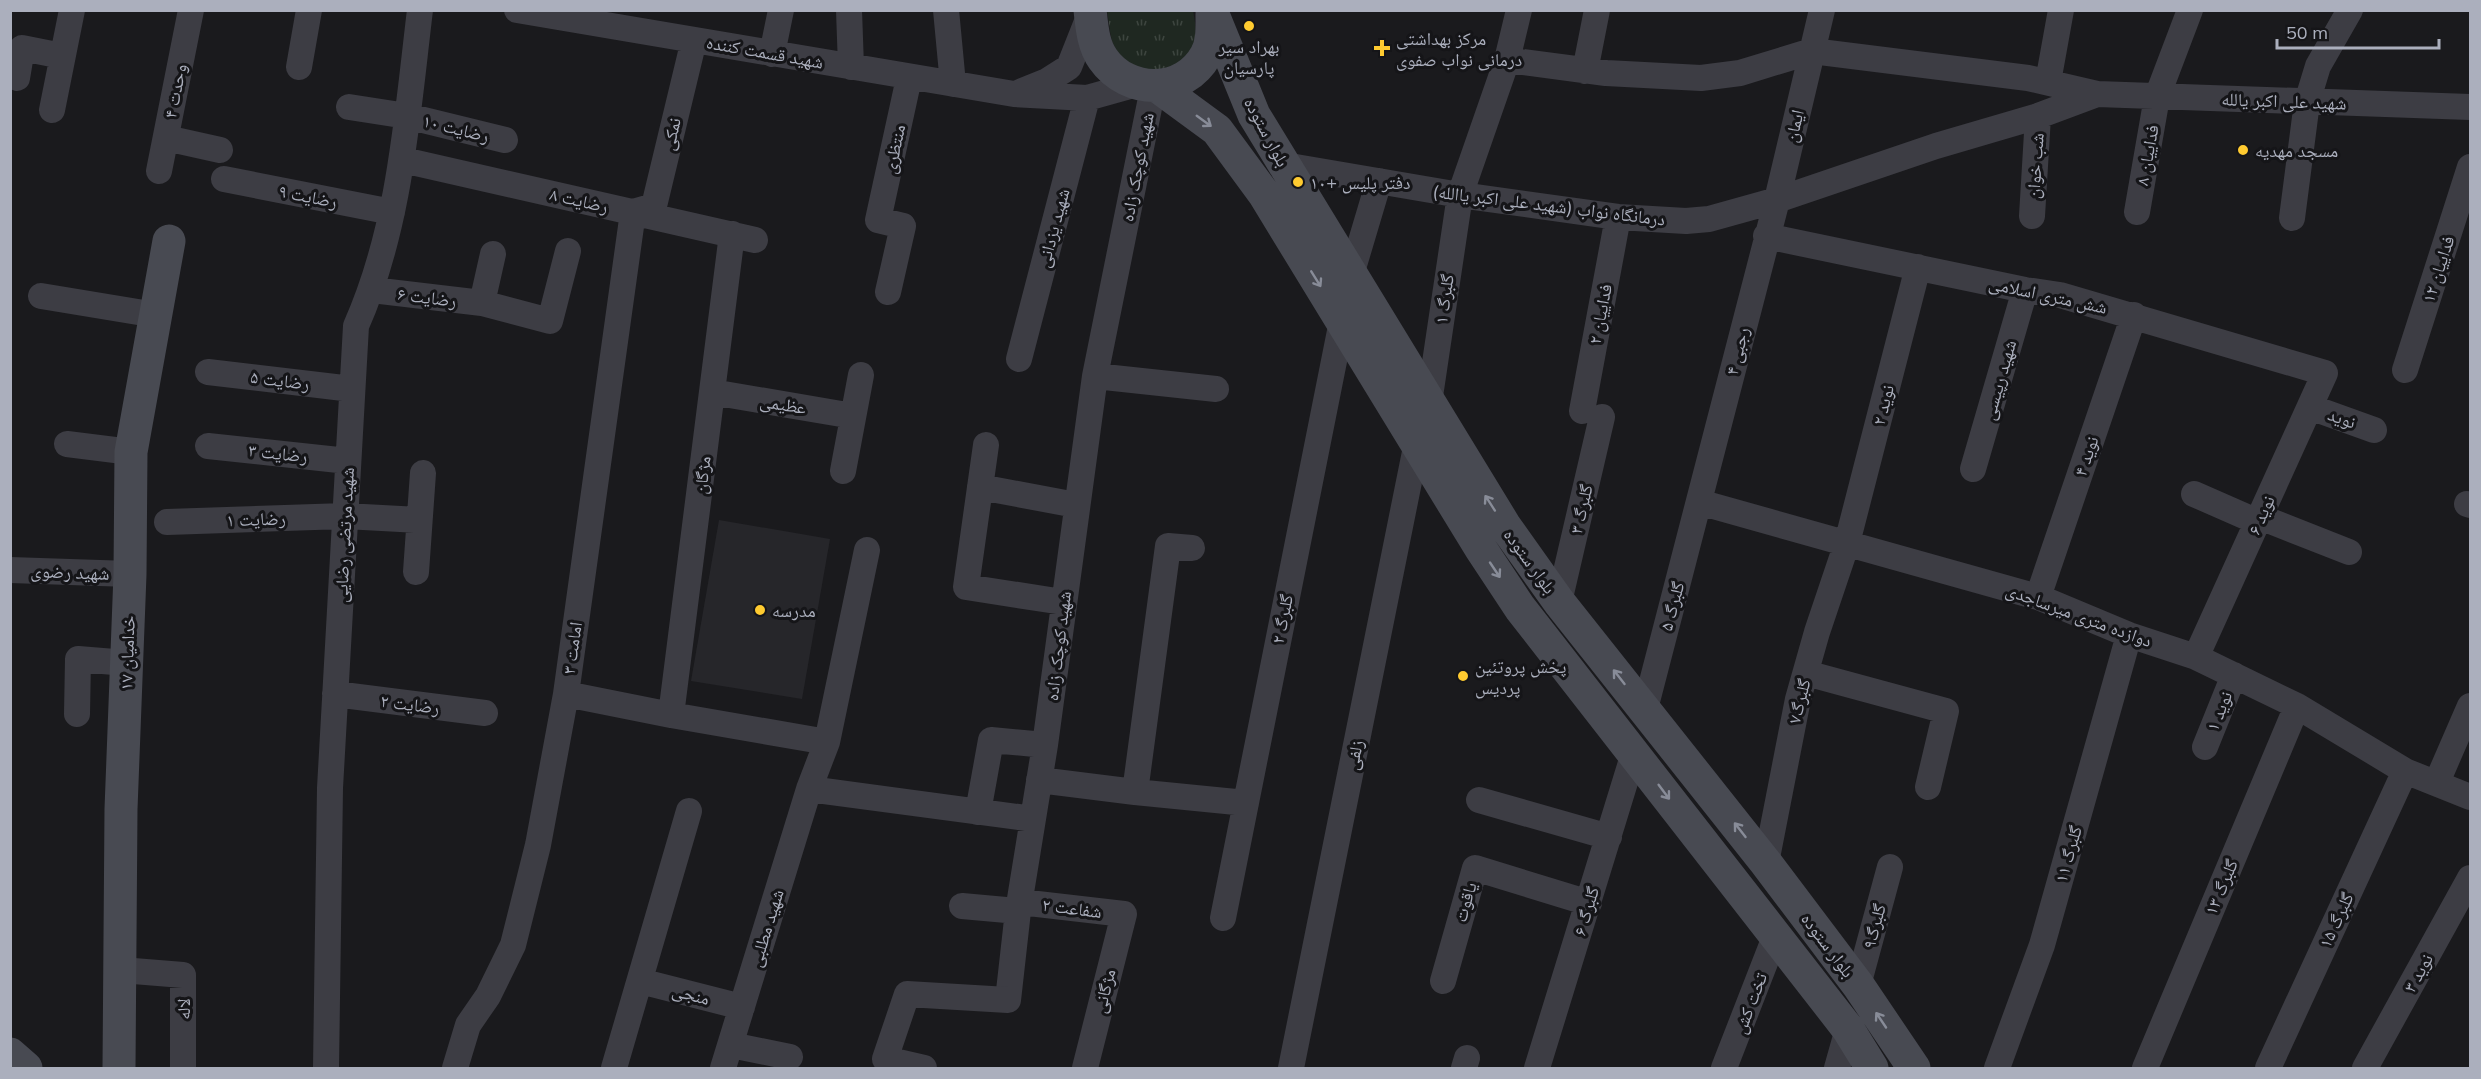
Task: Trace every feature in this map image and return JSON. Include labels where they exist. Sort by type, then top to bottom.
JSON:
[{"type":"main road","points":[[1147,85],[1172,83],[1186,77],[1198,67],[1207,54],[1212,39],[1212,11]]},
{"type":"main road","name":"بلوار ستوده","points":[[1212,11],[1254,115],[1505,526],[1559,602],[1766,863],[1858,985],[1914,1068]]},
{"type":"main road","name":"بلوار ستوده","points":[[1090,12],[1095,44],[1101,58],[1111,70],[1124,79],[1147,85],[1217,130],[1264,194],[1480,549],[1520,608],[1848,1029],[1872,1068]]},
{"type":"main road","name":"خدامیان ۱۷","points":[[119,1068],[121,809],[130,574],[131,452],[169,241]]},
{"type":"main road","points":[[10,1054],[26,1068]]},
{"type":"street","points":[[52,110],[72,10]]},
{"type":"street","name":"وحدت ۴","points":[[159,171],[191,10]]},
{"type":"street","points":[[299,67],[309,10]]},
{"type":"street","name":"شهید مرتضی رضایی","points":[[326,1068],[330,788],[356,326],[372,290],[403,160],[420,10]]},
{"type":"street","points":[[772,54],[781,10]]},
{"type":"street","points":[[849,10],[851,67]]},
{"type":"street","points":[[946,10],[953,84]]},
{"type":"street","name":"گلبرگ ۱","points":[[1429,404],[1460,195],[1507,60],[1519,10]]},
{"type":"street","points":[[1585,70],[1597,10]]},
{"type":"street","name":"ایمان","points":[[1777,200],[1822,10]]},
{"type":"street","points":[[2048,82],[2061,10]]},
{"type":"street","name":"فداییان ۸","points":[[2137,212],[2157,97],[2190,10]]},
{"type":"street","points":[[2292,218],[2307,102],[2318,66],[2350,10]]},
{"type":"street","name":"شهید قسمت کننده","points":[[529,12],[655,22],[694,40],[1014,94],[1087,98],[1147,85]]},
{"type":"street","points":[[1014,94],[1047,81],[1069,67],[1090,12]]},
{"type":"street","name":"نمکی","points":[[633,212],[654,206],[694,40]]},
{"type":"street","points":[[17,78],[22,48],[62,56]]},
{"type":"street","points":[[1507,60],[1585,70],[1701,78],[1740,73],[1812,51],[2028,78],[2097,94]]},
{"type":"street","name":"منتظری","points":[[888,292],[903,226],[878,220],[909,78]]},
{"type":"street","name":"شهید کوچک زاده","points":[[924,1068],[885,1059],[907,994],[1008,1000],[1019,907],[1045,745],[1095,376],[1150,104],[1147,85]]},
{"type":"street","name":"شهید علی اکبر یالله","points":[[2097,94],[2470,107]]},
{"type":"street","name":"درمانگاه نواب (شهید علی اکبر یاالله)","points":[[1284,165],[1460,195],[1618,217],[1686,221],[1709,219],[1777,200],[1924,150],[2038,116],[2097,94]]},
{"type":"street","name":"شهید یزدانی","points":[[1019,359],[1087,98]]},
{"type":"street","name":"رضایت ۱۰","points":[[349,107],[407,116],[505,140]]},
{"type":"street","name":"شب خوان","points":[[2032,216],[2038,116]]},
{"type":"street","points":[[166,138],[220,150]]},
{"type":"street","name":"رضایت ۸","points":[[403,160],[743,237]]},
{"type":"street","name":"فداییان ۱۲","points":[[2405,370],[2470,167]]},
{"type":"street","name":"رضایت ۹","points":[[224,179],[392,213]]},
{"type":"street","points":[[1351,275],[1378,181]]},
{"type":"street","name":"رجبی ۴","points":[[1699,502],[1777,200]]},
{"type":"street","name":"امامت ۳","points":[[455,1068],[468,1025],[488,996],[513,945],[538,846],[566,694],[633,212]]},
{"type":"street","name":"فداییان ۲","points":[[1592,414],[1618,217]]},
{"type":"street","name":"شش متری اسلامی","points":[[1766,236],[2025,290],[2060,295],[2325,373]]},
{"type":"street","name":"مژگان","points":[[672,715],[712,392],[743,237]]},
{"type":"street","name":"رضایت ۶","points":[[372,290],[482,303],[550,321],[568,251]]},
{"type":"street","points":[[482,303],[493,254]]},
{"type":"street","name":"نوید ۲","points":[[1847,543],[1918,267]]},
{"type":"street","name":"شهید رپیسی","points":[[1973,469],[2025,290]]},
{"type":"street","points":[[41,296],[156,315]]},
{"type":"street","name":"نوید ۴","points":[[2038,597],[2134,315]]},
{"type":"street","name":"گلبرگ ۲","points":[[1223,918],[1342,321]]},
{"type":"street","name":"رضایت ۵","points":[[208,372],[352,389]]},
{"type":"street","name":"نوید ۶","points":[[2196,657],[2325,373]]},
{"type":"street","points":[[843,471],[861,375]]},
{"type":"street","points":[[1095,376],[1215,389]]},
{"type":"street","name":"عظیمی","points":[[712,392],[853,416]]},
{"type":"street","name":"نوید","points":[[2310,407],[2374,430]]},
{"type":"street","name":"گلبرگ ۳","points":[[1559,602],[1592,414]]},
{"type":"street","name":"زلفی","points":[[1291,1068],[1417,442]]},
{"type":"street","points":[[68,444],[131,452]]},
{"type":"street","points":[[986,445],[966,587],[1063,602]]},
{"type":"street","name":"رضایت ۳","points":[[208,446],[348,461]]},
{"type":"street","points":[[416,572],[423,474]]},
{"type":"street","points":[[980,488],[1076,505]]},
{"type":"street","points":[[2194,494],[2349,552]]},
{"type":"street","name":"دوازده متری میرساجدی","points":[[1699,502],[2038,597],[2129,635],[2196,657],[2297,706],[2405,771],[2470,797]]},
{"type":"street","name":"گلبرگ ۵","points":[[1645,709],[1699,502]]},
{"type":"street","name":"رضایت ۱","points":[[167,522],[345,516],[419,520]]},
{"type":"street","name":"گلبرگ۷","points":[[1766,863],[1792,728],[1806,673],[1847,543]]},
{"type":"street","points":[[1135,792],[1168,546],[1192,548]]},
{"type":"street","name":"شهید مطلبی","points":[[727,1057],[809,789],[827,742],[867,550]]},
{"type":"street","name":"شهید رضوی","points":[[10,570],[130,574]]},
{"type":"street","name":"گلبرگ ۱۱","points":[[1997,1068],[2042,945],[2129,635]]},
{"type":"street","points":[[77,714],[78,659],[126,663]]},
{"type":"street","points":[[1806,673],[1946,711],[1929,787]]},
{"type":"street","name":"نوید ۱","points":[[2205,747],[2234,675]]},
{"type":"street","name":"رضایت ۲","points":[[335,694],[485,713]]},
{"type":"street","points":[[566,694],[827,742]]},
{"type":"street","name":"گلبرگ ۱۳","points":[[2145,1068],[2297,706]]},
{"type":"street","points":[[2437,782],[2470,706]]},
{"type":"street","points":[[978,812],[990,740],[1045,745]]},
{"type":"street","name":"گلبرگ ۶","points":[[1537,1068],[1634,753]]},
{"type":"street","name":"گلبرگ ۱۵","points":[[2268,1068],[2405,771]]},
{"type":"street","points":[[1039,780],[1246,803]]},
{"type":"street","points":[[809,789],[1033,819]]},
{"type":"street","points":[[1479,800],[1609,837]]},
{"type":"street","points":[[614,1068],[689,811]]},
{"type":"street","name":"گلبرگ۹","points":[[1858,985],[1890,867]]},
{"type":"street","name":"یاقوت","points":[[1443,981],[1475,868],[1589,903]]},
{"type":"street","name":"نوید ۳","points":[[2365,1068],[2470,878]]},
{"type":"street","name":"شفاعت ۲","points":[[962,906],[1019,907],[1124,914]]},
{"type":"street","name":"مژگانی","points":[[1084,1068],[1124,914]]},
{"type":"street","name":"تخت کش","points":[[1724,1068],[1775,937]]},
{"type":"street","name":"لاله","points":[[121,970],[183,975],[183,1068]]},
{"type":"street","name":"منجی","points":[[640,981],[742,1008]]},
{"type":"street","points":[[1837,1068],[1848,1029]]},
{"type":"street","points":[[727,1057],[790,1057]]},
{"type":"shaded area","name":"مدرسه","points":[[719,520],[830,539],[802,699],[691,681]]},
{"type":"green space","points":[[1107,11],[1193,11],[1195,35],[1190,54],[1174,68],[1163,71],[1152,72],[1131,66],[1115,49]]},
{"type":"place","name":"بهراد سیر پارسیان","points":[[1249,26]]},
{"type":"place","name":"مرکز بهداشتی درمانی نواب صفوی","points":[[1382,48]]},
{"type":"place","name":"مسجد مهدیه","points":[[2243,150]]},
{"type":"place","name":"دفتر پلیس +۱۰","points":[[1298,182]]},
{"type":"place","name":"مدرسه","points":[[760,610]]},
{"type":"place","name":"پخش پروتئین پردیس","points":[[1463,676]]}]
